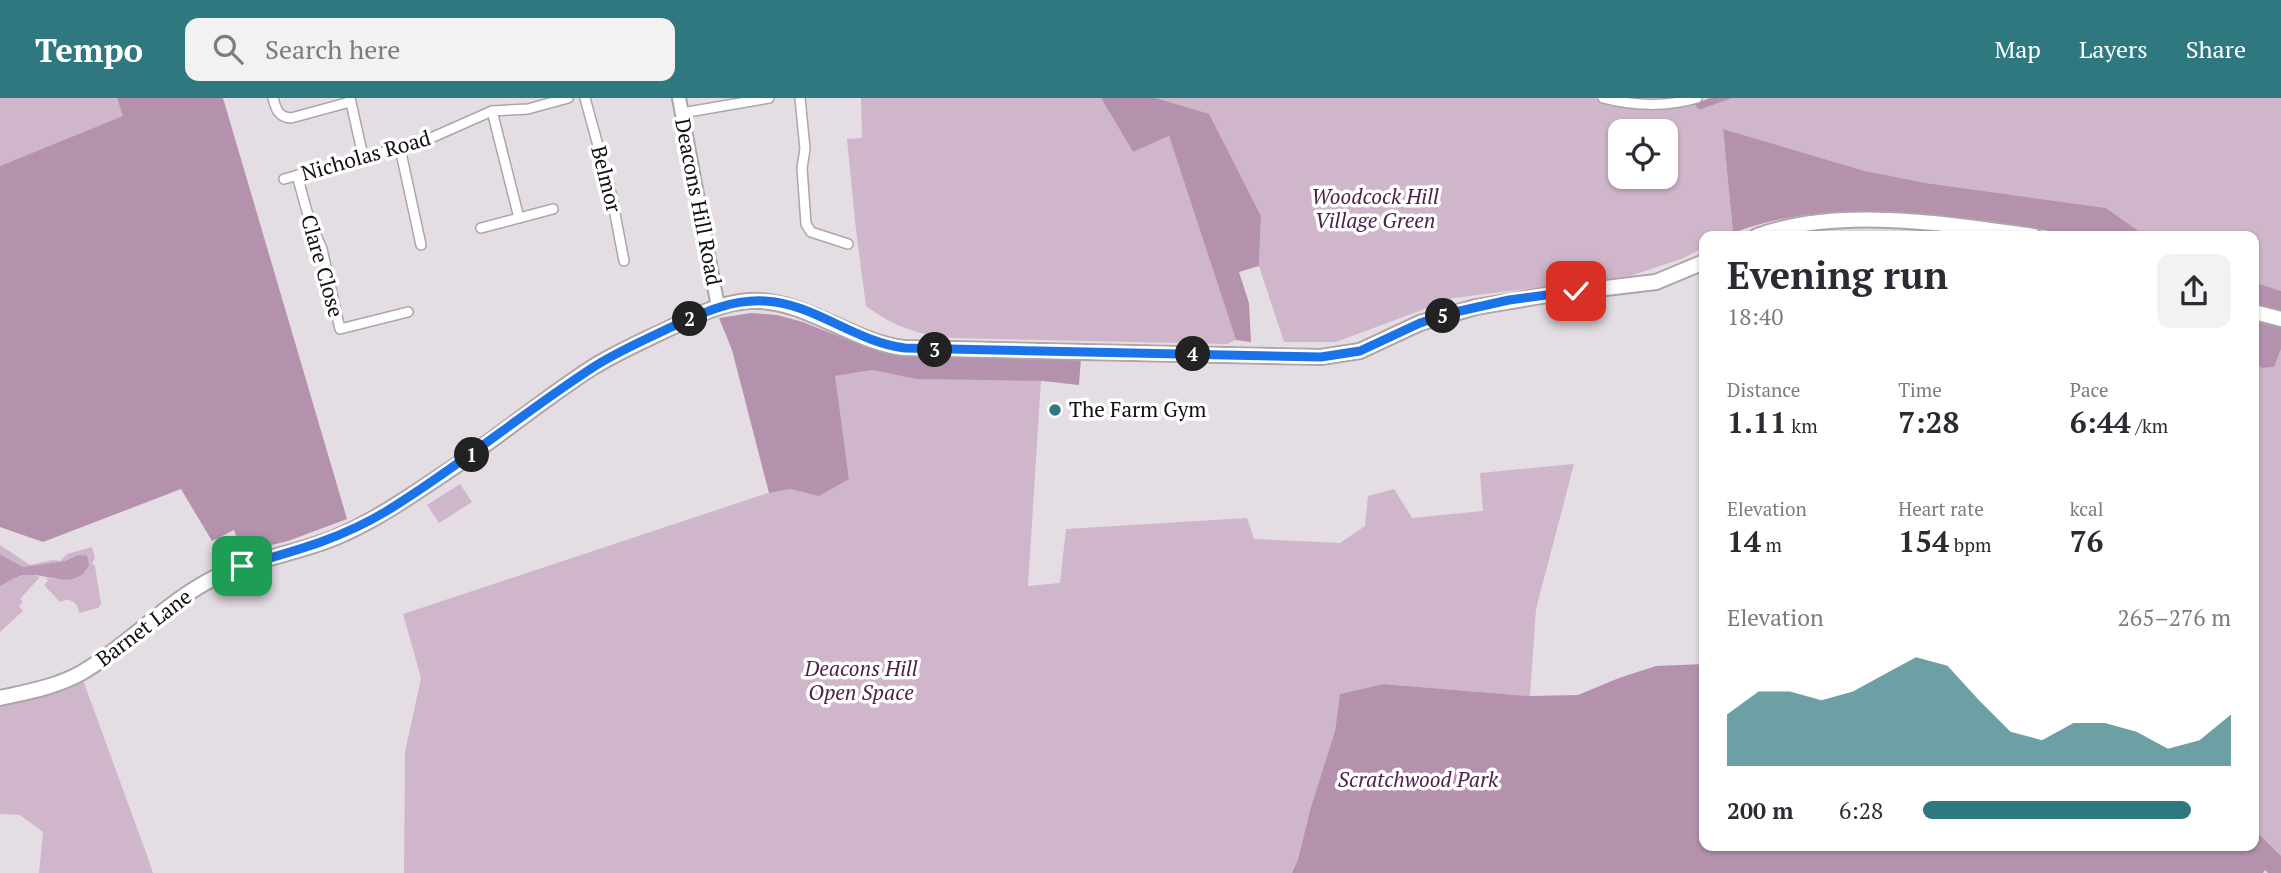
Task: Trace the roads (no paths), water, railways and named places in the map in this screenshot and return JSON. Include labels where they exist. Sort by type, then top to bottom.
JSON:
[{"type":"main road","points":[[1776,231],[1806,223],[1838,221],[1936,223],[1996,231]]},
{"type":"main road","name":"Barnet Lane","points":[[0,698],[34,691],[79,674],[101,661],[166,609],[210,580],[235,568],[336,538],[385,512],[457,465],[592,368],[718,307],[749,301],[786,304],[872,341],[905,348],[1321,357],[1360,351],[1420,323],[1476,307],[1547,295],[1646,284],[1685,272],[1699,265]]},
{"type":"main road","points":[[2259,313],[2281,319]]},
{"type":"street","points":[[273,98],[277,112],[283,117],[291,118],[350,100],[363,156]]},
{"type":"street","name":"Nicholas Road","points":[[284,179],[433,138],[492,111],[528,109],[542,102],[568,98]]},
{"type":"street","name":"Belmor","points":[[585,98],[611,193],[624,261]]},
{"type":"street","name":"Deacons Hill Road","points":[[679,98],[718,307]]},
{"type":"street","points":[[682,113],[769,98]]},
{"type":"street","points":[[800,98],[805,149],[802,168],[806,224],[811,232],[848,244]]},
{"type":"street","points":[[1603,98],[1626,103],[1656,104],[1697,98]]},
{"type":"street","points":[[492,111],[519,218]]},
{"type":"street","points":[[400,148],[421,246]]},
{"type":"street","name":"Clare Close","points":[[296,175],[309,219],[322,249],[340,329],[408,312]]},
{"type":"street","points":[[481,228],[553,209]]},
{"type":"place","name":"The Farm Gym","points":[[1055,410]]},
{"type":"park label","name":"Woodcock Hill Village Green","points":[[1375,209]]},
{"type":"park label","name":"Deacons Hill Open Space","points":[[861,681]]},
{"type":"park label","name":"Scratchwood Park","points":[[1418,780]]}]
